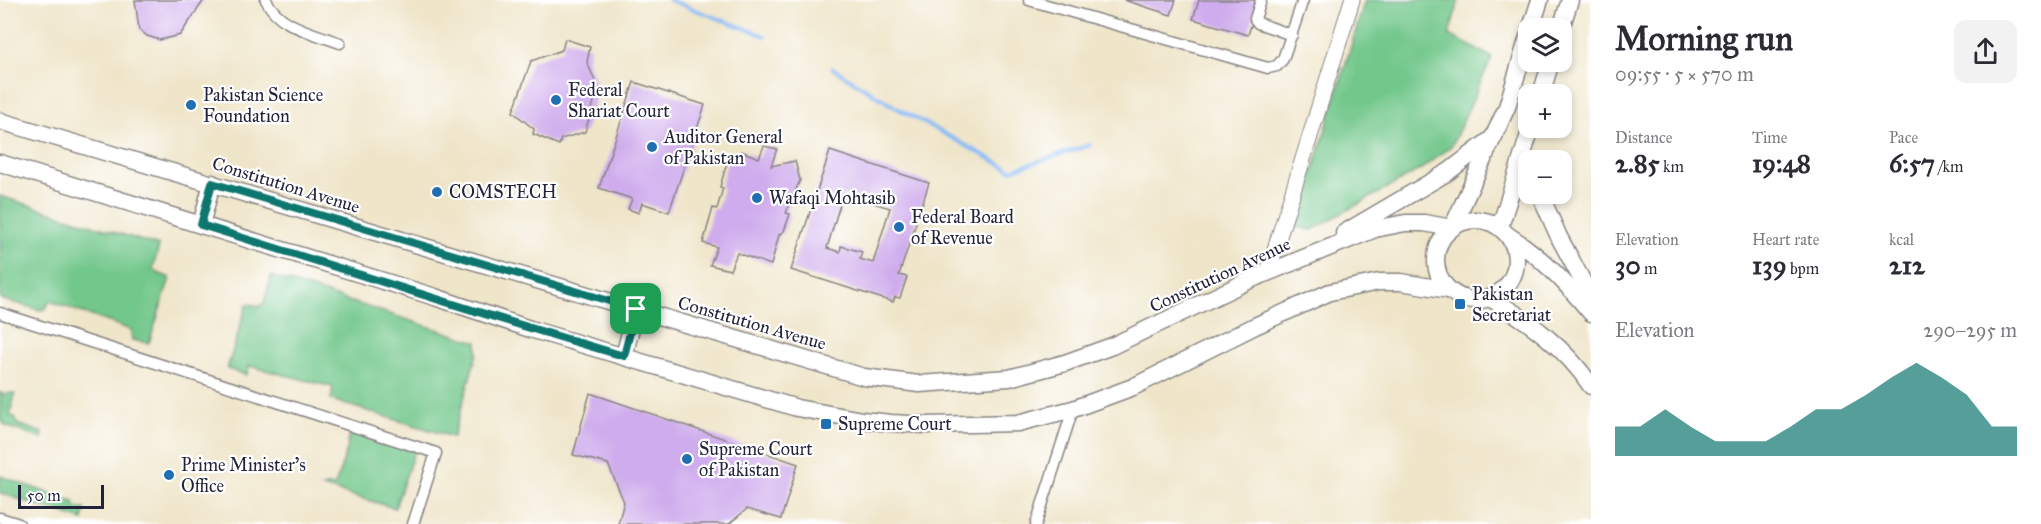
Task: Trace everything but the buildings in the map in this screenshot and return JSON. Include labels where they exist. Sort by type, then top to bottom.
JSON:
[{"type":"main road","points":[[1534,18],[1540,0]]},
{"type":"main road","points":[[1564,18],[1570,0]]},
{"type":"main road","points":[[1452,228],[1507,106],[1518,70]]},
{"type":"main road","name":"Constitution Avenue","points":[[0,120],[864,377],[919,384],[1009,378],[1065,363],[1112,346],[1268,272],[1375,229],[1405,223],[1424,223],[1452,228]]},
{"type":"main road","points":[[1319,252],[1345,232],[1448,172],[1494,137]]},
{"type":"main road","points":[[0,163],[435,297],[530,329],[797,408],[862,420],[926,425],[1018,423],[1073,409],[1133,387],[1265,321],[1330,292],[1379,282],[1401,282],[1449,290],[1469,300],[1490,298],[1501,292],[1510,282],[1515,271],[1517,259],[1514,246],[1504,231]]},
{"type":"main road","points":[[201,225],[212,183]]},
{"type":"main road","points":[[1504,231],[1518,184]]},
{"type":"main road","points":[[1544,204],[1591,297]]},
{"type":"main road","points":[[1449,290],[1437,270],[1438,247],[1452,228],[1463,222],[1476,220],[1488,222],[1532,251],[1554,270],[1591,313]]},
{"type":"main road","points":[[1490,298],[1546,334],[1591,386]]},
{"type":"main road","points":[[624,356],[636,309]]},
{"type":"street","points":[[266,0],[271,11],[290,25],[340,43]]},
{"type":"street","points":[[1029,0],[1268,68],[1277,66],[1284,59],[1303,0]]},
{"type":"street","points":[[1261,0],[1255,19],[1258,23],[1292,35]]},
{"type":"street","points":[[1268,272],[1352,0]]},
{"type":"street","points":[[0,313],[436,453],[413,524]]},
{"type":"street","points":[[1035,524],[1073,409]]},
{"type":"street","points":[[0,518],[19,524]]},
{"type":"green space","points":[[1365,0],[1459,0],[1449,35],[1492,57],[1452,145],[1421,169],[1312,230],[1296,227]]},
{"type":"green space","points":[[0,196],[159,246],[153,269],[170,278],[149,343],[132,340],[131,330],[50,301],[45,309],[40,310],[0,299]]},
{"type":"green space","points":[[271,276],[477,342],[477,353],[453,437],[331,400],[333,387],[249,366],[247,375],[227,369],[247,304],[260,306],[264,303]]},
{"type":"green space","points":[[0,392],[4,395],[15,394],[10,416],[15,417],[17,424],[43,433],[42,439],[6,426],[0,419]]},
{"type":"green space","points":[[349,428],[415,449],[395,508],[323,487],[335,486],[348,446]]},
{"type":"green space","points":[[0,476],[74,502],[75,507],[85,509],[83,520],[0,493]]},
{"type":"waterway","points":[[669,0],[765,36]]},
{"type":"waterway","points":[[832,68],[895,107],[1011,170],[1090,145]]},
{"type":"place","name":"Federal Shariat Court","points":[[556,100]]},
{"type":"place","name":"Pakistan Science Foundation","points":[[191,105]]},
{"type":"place","name":"Auditor General of Pakistan","points":[[652,147]]},
{"type":"place","name":"COMSTECH","points":[[437,192]]},
{"type":"place","name":"Wafaqi Mohtasib","points":[[757,198]]},
{"type":"place","name":"Federal Board of Revenue","points":[[899,227]]},
{"type":"place","name":"Pakistan Secretariat","points":[[1460,304]]},
{"type":"place","name":"Supreme Court","points":[[826,424]]},
{"type":"place","name":"Supreme Court of Pakistan","points":[[687,459]]},
{"type":"place","name":"Prime Minister's Office","points":[[169,475]]},
{"type":"route","points":[[212,183],[636,309],[624,356],[530,329],[435,297],[201,225],[212,183]]}]
